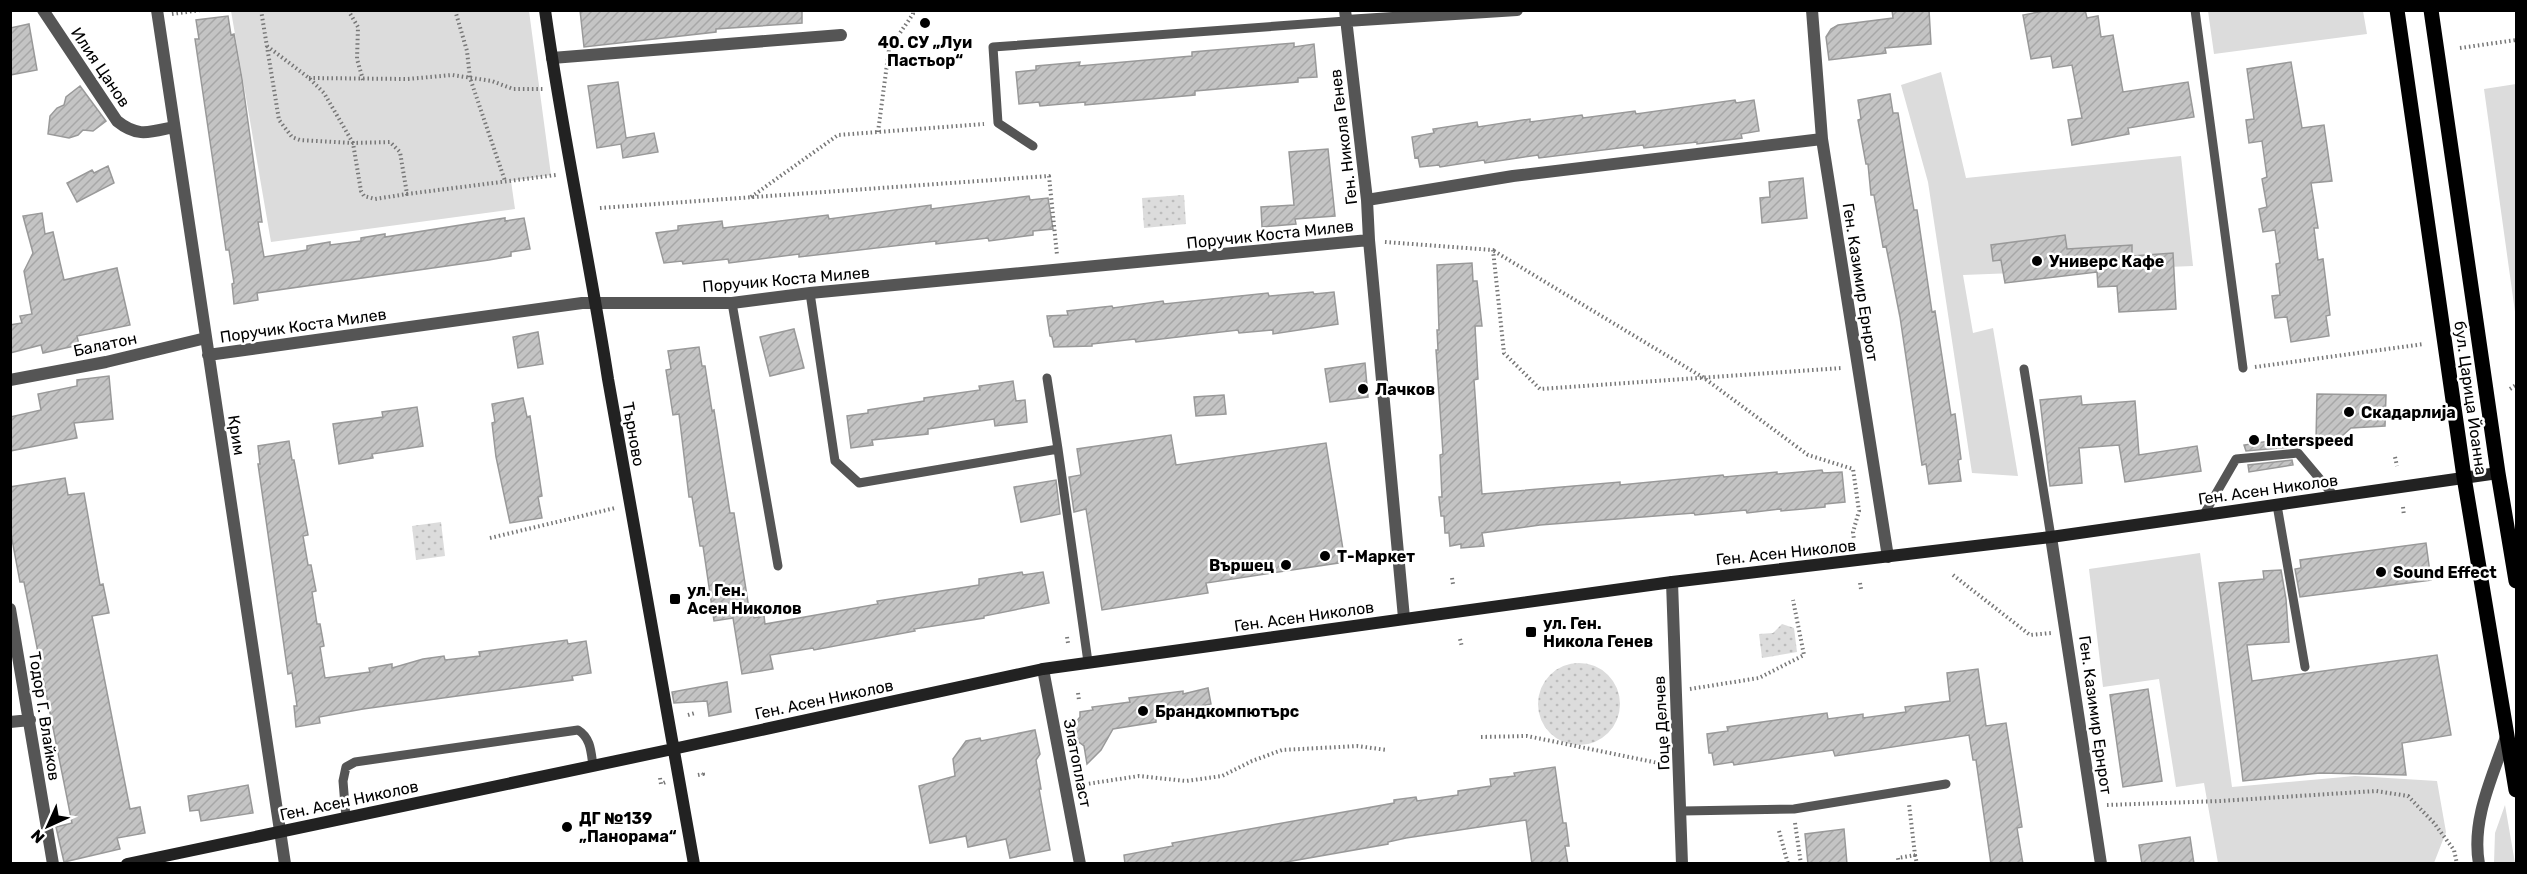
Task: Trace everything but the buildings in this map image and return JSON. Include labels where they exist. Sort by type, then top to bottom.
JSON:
[{"type":"main road","name":"бул. Царица Йоанна","points":[[2397,10],[2464,477],[2517,790]]},
{"type":"main road","name":"бул. Царица Йоанна","points":[[2432,10],[2498,473],[2517,581]]},
{"type":"street","name":"Илия Цанов","points":[[44,10],[117,121],[126,128],[144,134],[174,127]]},
{"type":"street","name":"Търново","points":[[545,10],[570,172],[596,301],[609,391],[694,864]]},
{"type":"street","points":[[1345,16],[1517,10]]},
{"type":"street","name":"Ген. Казимир Ернрот","points":[[1812,10],[1822,139],[1888,557]]},
{"type":"street","name":"Крим","points":[[157,13],[285,864]]},
{"type":"street","name":"Ген. Никола Генев","points":[[1345,16],[1368,200],[1369,240],[1404,618]]},
{"type":"street","points":[[552,58],[841,35]]},
{"type":"street","name":"Поручик Коста Милев","points":[[1368,200],[1513,176],[1822,139]]},
{"type":"street","name":"Поручик Коста Милев","points":[[208,356],[596,301],[732,303],[810,293],[1369,240]]},
{"type":"street","name":"Балатон","points":[[10,380],[106,362],[206,338]]},
{"type":"street","name":"Ген. Асен Николов","points":[[127,864],[1043,669],[1672,582],[2051,537],[2498,473]]},
{"type":"street","name":"Ген. Казимир Ернрот","points":[[2051,537],[2101,864]]},
{"type":"street","name":"Гоце Делчев","points":[[1672,582],[1683,864]]},
{"type":"street","name":"Тодор Г. Влайков","points":[[10,609],[52,864]]},
{"type":"street","name":"Златопласт","points":[[1043,669],[1080,864]]},
{"type":"street","points":[[10,722],[30,720]]},
{"type":"street","points":[[2479,864],[2476,845],[2481,811],[2507,733]]},
{"type":"lane","points":[[2195,10],[2242,368]]},
{"type":"lane","points":[[1033,146],[998,123],[993,47],[1345,16]]},
{"type":"lane","points":[[810,293],[835,462],[859,483],[1058,449]]},
{"type":"lane","points":[[732,303],[778,566]]},
{"type":"lane","points":[[2024,369],[2051,537]]},
{"type":"lane","points":[[1047,378],[1088,662]]},
{"type":"lane","points":[[2203,516],[2236,459],[2298,453],[2335,497]]},
{"type":"lane","points":[[2277,505],[2305,667]]},
{"type":"lane","points":[[346,818],[343,781],[346,767],[354,762],[578,730],[589,742],[593,766]]},
{"type":"lane","points":[[1682,811],[1794,809],[1946,784]]},
{"type":"path","points":[[157,13],[201,10]]},
{"type":"path","points":[[261,10],[279,120],[284,129],[292,137],[300,140],[352,143],[390,142],[400,152],[406,194]]},
{"type":"path","points":[[348,10],[358,27],[357,59],[363,80]]},
{"type":"path","points":[[455,10],[467,51],[470,78],[504,181]]},
{"type":"path","points":[[878,132],[889,49],[913,14],[913,10]]},
{"type":"path","points":[[2460,48],[2517,40]]},
{"type":"path","points":[[267,46],[309,78],[324,93],[352,143],[361,191],[364,196],[375,199],[557,175]]},
{"type":"path","points":[[309,78],[363,80],[452,75],[492,81],[513,89],[544,89]]},
{"type":"path","points":[[750,198],[837,135],[998,123]]},
{"type":"path","points":[[600,208],[1049,176],[1059,271]]},
{"type":"path","points":[[1369,240],[1493,250],[1704,378],[1808,455],[1853,469],[1859,511],[1853,532],[1854,540]]},
{"type":"path","points":[[1493,250],[1504,353],[1540,389],[1858,367]]},
{"type":"path","points":[[2242,368],[2424,344]]},
{"type":"path","points":[[2395,457],[2397,465]]},
{"type":"path","points":[[490,538],[619,507]]},
{"type":"path","points":[[2403,507],[2404,516]]},
{"type":"path","points":[[1953,575],[2030,635],[2067,632]]},
{"type":"path","points":[[1452,578],[1453,584]]},
{"type":"path","points":[[1860,583],[1861,589]]},
{"type":"path","points":[[1675,691],[1760,678],[1804,655],[1793,600]]},
{"type":"path","points":[[1067,637],[1068,643]]},
{"type":"path","points":[[1460,639],[1462,647]]},
{"type":"path","points":[[1078,693],[1079,700]]},
{"type":"path","points":[[1481,738],[1527,736],[1680,768]]},
{"type":"path","points":[[1067,788],[1139,776],[1186,781],[1222,776],[1252,760],[1282,750],[1357,746],[1387,750]]},
{"type":"path","points":[[698,776],[703,774],[702,771]]},
{"type":"path","points":[[660,777],[661,783]]},
{"type":"path","points":[[1907,791],[1917,864]]},
{"type":"path","points":[[2093,805],[2220,801],[2376,791],[2408,796],[2434,823],[2454,850],[2457,864]]},
{"type":"path","points":[[1794,809],[1801,864]]},
{"type":"path","points":[[1779,831],[1788,864]]},
{"type":"path","points":[[1899,864],[1898,858],[1915,855]]},
{"type":"shaded area","points":[[231,11],[529,11],[551,175],[511,181],[515,209],[271,242]]},
{"type":"shaded area","points":[[2208,11],[2363,11],[2367,34],[2214,54]]},
{"type":"shaded area","points":[[1941,72],[1966,178],[2181,156],[2193,266],[1963,275],[1973,333],[1993,328],[2018,476],[1972,473],[1928,182],[1901,85]]},
{"type":"shaded area","points":[[2516,84],[2516,319],[2484,89]]},
{"type":"shaded area","points":[[1184,195],[1186,224],[1144,228],[1142,198]]},
{"type":"shaded area","points":[[441,522],[445,556],[416,560],[412,526]]},
{"type":"shaded area","points":[[2200,553],[2232,787],[2355,776],[2437,781],[2446,832],[2434,863],[2218,863],[2204,783],[2176,787],[2159,679],[2103,687],[2089,569]]},
{"type":"shaded area","points":[[1782,624],[1794,628],[1797,652],[1762,658],[1759,634],[1773,633]]},
{"type":"shaded area","points":[[1579,663],[1595,666],[1608,675],[1617,688],[1620,704],[1617,720],[1608,733],[1595,742],[1579,745],[1563,742],[1550,733],[1541,720],[1538,704],[1541,688],[1550,675],[1563,666]]},
{"type":"shaded area","points":[[2505,805],[2515,863],[2494,863],[2495,833]]},
{"type":"place","name":"40. СУ „Луи Пастьор“","points":[[925,23]]},
{"type":"place","name":"Универс Кафе","points":[[2037,261]]},
{"type":"place","name":"Лачков","points":[[1363,389]]},
{"type":"place","name":"Скадарлиjа","points":[[2349,412]]},
{"type":"place","name":"Interspeed","points":[[2254,440]]},
{"type":"place","name":"Т-Маркет","points":[[1325,556]]},
{"type":"place","name":"Вършец","points":[[1286,565]]},
{"type":"place","name":"Sound Effect","points":[[2381,572]]},
{"type":"place","name":"ул. Ген. Асен Николов","points":[[675,599]]},
{"type":"place","name":"ул. Ген. Никола Генев","points":[[1531,632]]},
{"type":"place","name":"Брандкомпютърс","points":[[1143,711]]},
{"type":"place","name":"ДГ №139 „Панорама“","points":[[567,827]]}]
